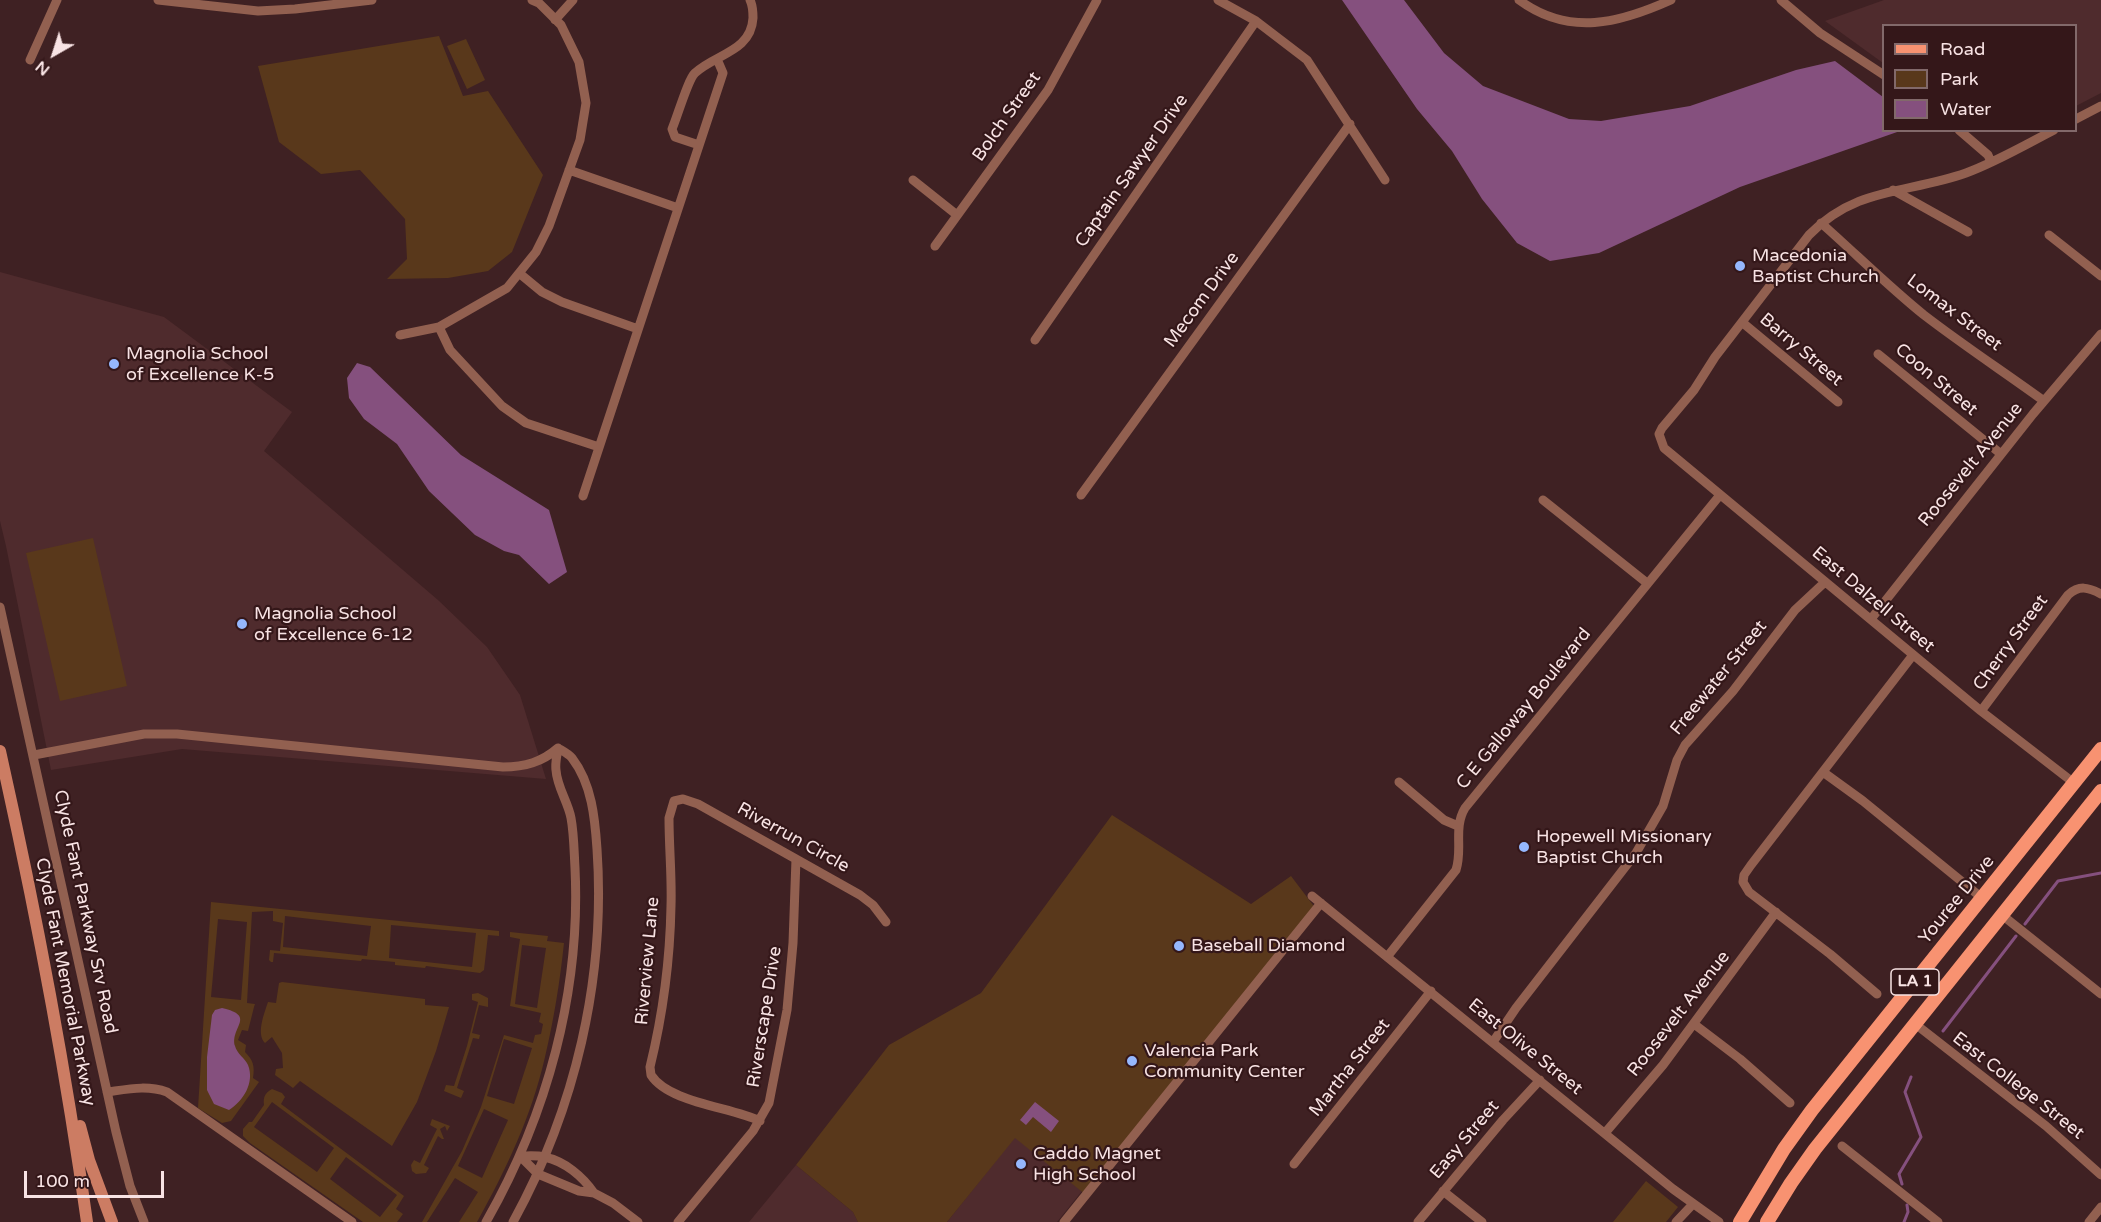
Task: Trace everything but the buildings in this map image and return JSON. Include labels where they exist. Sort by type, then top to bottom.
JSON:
[{"type":"main road","name":"Youree Drive","points":[[1740,1222],[1784,1149],[1812,1110],[2101,749]]},
{"type":"main road","name":"Clyde Fant Memorial Parkway","points":[[0,751],[38,926],[64,1069],[87,1222]]},
{"type":"main road","points":[[2074,783],[2099,799]]},
{"type":"main road","name":"LA 1","points":[[1767,1222],[1815,1149],[1914,1023],[2099,799]]},
{"type":"main road","points":[[64,1069],[89,1160],[112,1222]]},
{"type":"street","points":[[30,60],[57,0]]},
{"type":"street","points":[[158,0],[258,11],[372,0]]},
{"type":"street","points":[[400,335],[439,327],[507,288],[536,252],[549,226],[580,140],[586,103],[579,62],[561,25],[539,3],[532,0]]},
{"type":"street","points":[[555,20],[573,0]]},
{"type":"street","points":[[699,145],[675,137],[672,129],[693,74],[742,44],[750,32],[753,12],[750,0]]},
{"type":"street","name":"Bolch Street","points":[[934,246],[1048,90],[1097,0]]},
{"type":"street","points":[[1218,0],[1256,21],[1307,60],[1385,180]]},
{"type":"street","points":[[1519,0],[1554,18],[1580,23],[1625,18],[1671,0]]},
{"type":"street","points":[[1781,0],[1820,33],[1882,74]]},
{"type":"street","name":"Captain Sawyer Drive","points":[[1035,340],[1256,21]]},
{"type":"street","points":[[583,496],[723,73],[717,59]]},
{"type":"street","points":[[2077,118],[2101,106]]},
{"type":"street","name":"Mecom Drive","points":[[1081,495],[1350,124]]},
{"type":"street","points":[[1961,132],[1992,162]]},
{"type":"street","points":[[1743,323],[1809,235],[1840,209],[1893,190],[1965,173],[1992,162],[2050,132]]},
{"type":"street","points":[[569,170],[678,208]]},
{"type":"street","points":[[913,180],[957,215]]},
{"type":"street","points":[[1893,190],[1968,232]]},
{"type":"street","name":"Lomax Street","points":[[1821,223],[1923,314],[2044,401]]},
{"type":"street","points":[[2049,235],[2101,276]]},
{"type":"street","points":[[519,273],[542,292],[562,302],[638,329]]},
{"type":"street","name":"Barry Street","points":[[1743,323],[1838,402]]},
{"type":"street","name":"East Dalzell Street","points":[[1743,323],[1715,357],[1694,390],[1662,428],[1659,434],[1664,448],[1981,711],[2074,783]]},
{"type":"street","points":[[439,327],[450,350],[502,406],[526,423],[599,447]]},
{"type":"street","name":"Roosevelt Avenue","points":[[1870,619],[2001,454],[2101,334]]},
{"type":"street","name":"Coon Street","points":[[1878,354],[2001,454]]},
{"type":"street","name":"C E Galloway Boulevard","points":[[1387,957],[1456,870],[1458,826],[1465,808],[1720,495]]},
{"type":"street","points":[[1543,500],[1647,583]]},
{"type":"street","name":"Freewater Street","points":[[1493,1042],[1636,853],[1663,806],[1677,760],[1685,745],[1733,691],[1795,610],[1825,582]]},
{"type":"street","name":"Cherry Street","points":[[1981,711],[2067,595],[2084,587],[2101,594]]},
{"type":"street","name":"Clyde Fant Parkway Srv Road","points":[[0,607],[107,1092],[124,1163],[144,1222]]},
{"type":"street","points":[[1877,994],[1749,892],[1743,882],[1744,875],[1751,864],[1913,655]]},
{"type":"street","points":[[33,755],[144,734],[177,734],[503,767],[529,764],[546,758],[558,748]]},
{"type":"street","points":[[486,1222],[520,1156],[543,1096],[566,1002],[576,912],[573,833],[568,807],[556,770],[558,748]]},
{"type":"street","points":[[513,1222],[538,1174],[566,1099],[582,1042],[593,977],[599,869],[596,830],[590,795],[572,757],[558,748]]},
{"type":"street","points":[[1823,772],[1863,801],[1982,898]]},
{"type":"street","points":[[1399,782],[1444,820],[1458,826]]},
{"type":"street","name":"Riverrun Circle","points":[[674,801],[683,799],[698,804],[796,859],[867,900],[886,922]]},
{"type":"street","name":"Riverview Lane","points":[[674,801],[669,818],[671,906],[669,949],[664,1000],[650,1067],[651,1076],[664,1087],[691,1100],[760,1121]]},
{"type":"street","name":"Riverscape Drive","points":[[678,1222],[760,1121],[769,1103],[787,1010],[794,943],[796,859]]},
{"type":"street","name":"East Olive Street","points":[[1312,896],[1693,1204],[1719,1222]]},
{"type":"street","points":[[1064,1222],[1321,903]]},
{"type":"street","name":"Roosevelt Avenue","points":[[1605,1133],[1694,1024],[1776,912]]},
{"type":"street","points":[[2002,915],[2101,994]]},
{"type":"street","name":"Martha Street","points":[[1294,1164],[1431,991]]},
{"type":"street","name":"East College Street","points":[[1914,1023],[2046,1126],[2101,1175]]},
{"type":"street","points":[[1694,1024],[1740,1059],[1790,1103]]},
{"type":"street","name":"Easy Street","points":[[1418,1222],[1503,1120],[1540,1080]]},
{"type":"street","points":[[107,1092],[141,1087],[167,1092],[352,1222]]},
{"type":"street","points":[[1842,1146],[1938,1222]]},
{"type":"street","points":[[520,1156],[545,1157],[569,1168],[583,1179],[594,1194]]},
{"type":"street","points":[[520,1156],[538,1174],[614,1203],[638,1222]]},
{"type":"street","points":[[1443,1191],[1482,1222]]},
{"type":"street","points":[[1676,1222],[1693,1204]]},
{"type":"street","points":[[2089,1222],[2101,1207]]},
{"type":"shaded area","points":[[1884,0],[2101,0],[2101,93],[2077,105],[2077,24],[1882,24],[1882,62],[1825,21]]},
{"type":"shaded area","name":"Magnolia School of Excellence 6-12","points":[[0,272],[164,317],[292,412],[264,451],[438,600],[487,647],[520,695],[546,779],[182,749],[51,770],[0,521]]},
{"type":"shaded area","name":"Caddo Magnet High School","points":[[1015,1137],[1082,1191],[1057,1222],[947,1222]]},
{"type":"shaded area","points":[[796,1165],[853,1212],[858,1222],[749,1222]]},
{"type":"green space","points":[[439,36],[463,96],[488,91],[543,175],[512,252],[488,271],[448,278],[387,279],[407,259],[405,219],[360,170],[321,174],[279,142],[258,66]]},
{"type":"green space","points":[[466,39],[485,80],[467,89],[447,46]]},
{"type":"green space","points":[[93,538],[127,686],[60,701],[26,553]]},
{"type":"green space","points":[[1112,815],[1251,904],[1291,876],[1316,909],[1086,1195],[1015,1138],[947,1222],[858,1222],[853,1212],[796,1165],[889,1045],[981,993]]},
{"type":"green space","points":[[211,902],[499,931],[499,936],[488,935],[484,970],[480,973],[426,966],[425,968],[395,965],[395,962],[274,953],[273,962],[271,962],[269,960],[270,950],[280,951],[283,923],[273,921],[273,911],[252,912],[247,1003],[255,1004],[248,1031],[242,1030],[238,1040],[246,1045],[245,1052],[252,1061],[253,1078],[259,1082],[231,1121],[222,1123],[198,1108]],"holes":[[[285,916],[371,926],[367,956],[283,947]],[[218,919],[247,922],[241,1000],[211,997]],[[391,925],[476,933],[472,967],[389,958]]]},
{"type":"green space","points":[[510,932],[548,936],[547,941],[564,943],[559,986],[540,1079],[508,1162],[477,1222],[459,1222],[478,1192],[455,1178],[427,1222],[422,1222],[462,1151],[481,1107],[504,1035],[533,1043],[535,1035],[541,1034],[543,1024],[539,1022],[541,1013],[510,1006],[520,939],[510,937]],"holes":[[[522,945],[546,948],[537,1008],[515,1004]],[[504,1039],[532,1048],[514,1104],[487,1096]],[[484,1109],[508,1120],[482,1178],[458,1166]]]},
{"type":"green space","points":[[279,983],[425,999],[425,1005],[449,1007],[417,1102],[392,1146],[300,1081],[293,1088],[275,1075],[276,1069],[283,1068],[282,1053],[272,1037],[265,1043],[261,1029],[268,1002],[276,1003]]},
{"type":"green space","points":[[478,993],[488,998],[488,1007],[479,1005],[472,1033],[480,1035],[479,1039],[473,1038],[457,1088],[464,1091],[461,1098],[444,1091],[446,1085],[454,1086],[478,1002],[472,1000],[472,994]]},
{"type":"green space","points":[[272,1089],[282,1093],[285,1097],[281,1104],[404,1196],[396,1209],[403,1214],[397,1222],[363,1222],[243,1136],[243,1129],[249,1122],[252,1122],[264,1105],[265,1096]],"holes":[[[272,1102],[334,1148],[317,1172],[254,1127]],[[346,1157],[397,1195],[380,1217],[330,1179]]]},
{"type":"green space","points":[[432,1119],[450,1126],[447,1131],[445,1126],[440,1129],[444,1139],[438,1136],[424,1165],[429,1168],[426,1173],[416,1174],[412,1171],[411,1165],[414,1160],[420,1163],[437,1129],[430,1125]]},
{"type":"green space","points":[[1646,1181],[1678,1207],[1666,1222],[1613,1222]]},
{"type":"water","points":[[1342,0],[1404,0],[1444,53],[1483,86],[1569,119],[1601,121],[1690,106],[1796,70],[1835,61],[1882,96],[1882,132],[1897,132],[1740,187],[1599,253],[1550,261],[1517,243],[1482,199],[1452,151],[1417,109]]},
{"type":"water","points":[[357,363],[370,367],[461,455],[549,510],[567,572],[549,584],[519,555],[504,551],[475,535],[429,491],[397,444],[364,419],[349,398],[347,378]]},
{"type":"water","points":[[222,1008],[232,1011],[240,1019],[234,1039],[235,1046],[247,1063],[250,1072],[249,1085],[243,1097],[229,1110],[214,1104],[207,1090],[207,1057],[212,1015],[215,1010]]},
{"type":"water","points":[[1035,1102],[1059,1121],[1051,1132],[1033,1117],[1026,1125],[1020,1120]]},
{"type":"waterway","points":[[2025,924],[2058,881],[2101,873]]},
{"type":"waterway","points":[[1943,1031],[2016,936]]},
{"type":"waterway","points":[[1902,1184],[1899,1174],[1921,1137],[1905,1092],[1911,1077]]},
{"type":"waterway","points":[[1904,1222],[1908,1212],[1907,1205]]},
{"type":"place","name":"Macedonia Baptist Church","points":[[1740,266]]},
{"type":"place","name":"Magnolia School of Excellence K-5","points":[[114,364]]},
{"type":"place","name":"Magnolia School of Excellence 6-12","points":[[242,624]]},
{"type":"place","name":"Hopewell Missionary Baptist Church","points":[[1524,847]]},
{"type":"place","name":"Baseball Diamond","points":[[1179,946]]},
{"type":"place","name":"Valencia Park Community Center","points":[[1132,1061]]},
{"type":"place","name":"Caddo Magnet High School","points":[[1021,1164]]}]
